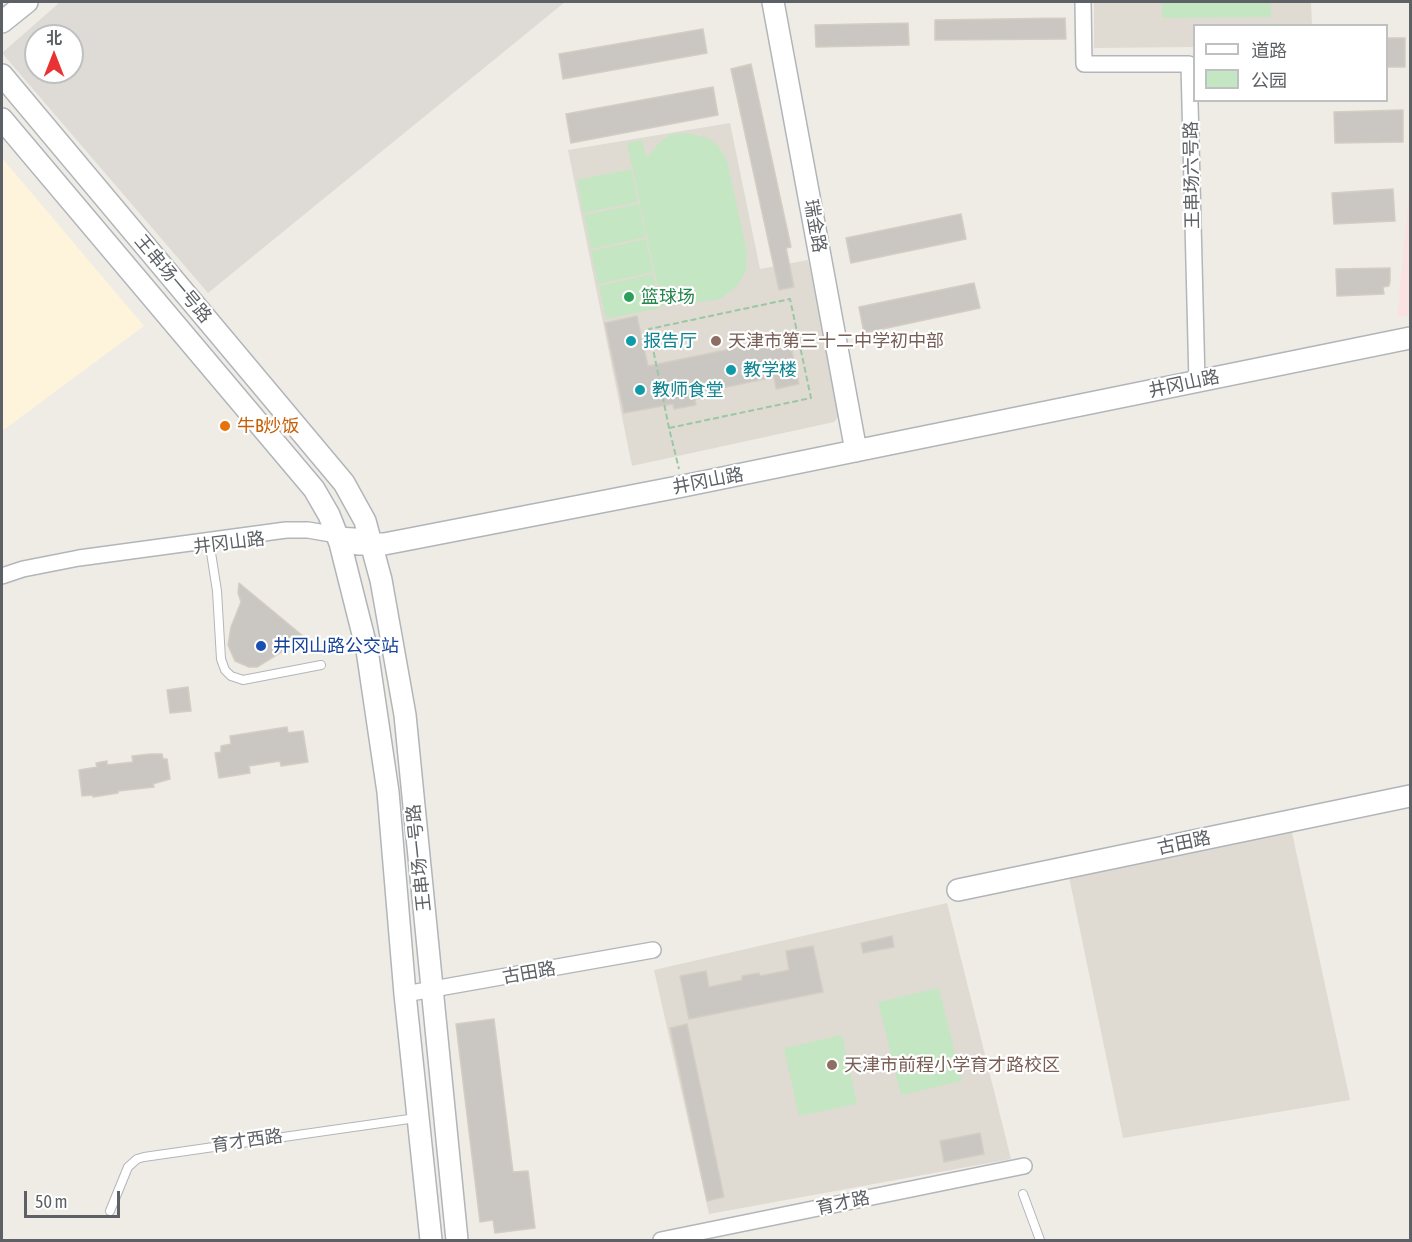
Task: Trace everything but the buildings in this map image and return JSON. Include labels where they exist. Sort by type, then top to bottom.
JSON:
[{"type":"main road","points":[[2,22],[27,2]]},
{"type":"main road","name":"瑞金路","points":[[773,2],[856,448]]},
{"type":"main road","name":"王串场一号路","points":[[2,76],[344,483],[355,500],[371,540],[381,580],[405,715],[458,1240]]},
{"type":"main road","name":"王串场一号路","points":[[2,119],[314,489],[335,531],[352,592]]},
{"type":"main road","name":"王串场一号路","points":[[2,127],[314,489]]},
{"type":"main road","name":"井冈山路","points":[[1197,379],[1410,332]]},
{"type":"main road","name":"井冈山路","points":[[335,531],[371,540],[405,540],[1410,338]]},
{"type":"main road","name":"井冈山路","points":[[371,540],[856,448]]},
{"type":"main road","name":"王串场一号路","points":[[335,531],[366,650],[388,792],[405,994],[431,1240]]},
{"type":"main road","name":"古田路","points":[[958,890],[1410,796]]},
{"type":"street","name":"王串场六号路","points":[[1083,2],[1084,64],[1189,64],[1197,379]]},
{"type":"street","name":"井冈山路","points":[[2,580],[25,572],[53,567],[286,530],[335,531]]},
{"type":"street","name":"井冈山路","points":[[2,576],[23,569],[79,558],[209,543]]},
{"type":"street","name":"古田路","points":[[405,994],[653,950]]},
{"type":"street","name":"育才路","points":[[662,1240],[1024,1166]]},
{"type":"lane","points":[[209,543],[217,591],[221,659],[225,670],[231,676],[243,680],[321,664]]},
{"type":"lane","name":"育才西路","points":[[110,1211],[128,1167],[144,1157],[417,1118]]},
{"type":"lane","points":[[1023,1194],[1040,1240]]},
{"type":"path","points":[[669,428],[811,398],[790,299],[649,329],[669,428],[681,480]]},
{"type":"shaded area","points":[[60,2],[565,2],[208,293],[29,84],[84,84],[84,24],[35,24]]},
{"type":"shaded area","points":[[1094,2],[1311,2],[1312,24],[1193,24],[1193,47],[1094,48]]},
{"type":"shaded area","points":[[24,34],[24,79],[2,53]]},
{"type":"shaded area","name":"天津市第三十二中学初中部","points":[[730,123],[760,269],[808,260],[841,414],[834,422],[632,466],[568,150]]},
{"type":"shaded area","points":[[2,158],[144,326],[2,431]]},
{"type":"shaded area","points":[[1409,194],[1410,315],[1397,317]]},
{"type":"shaded area","points":[[1291,828],[1350,1100],[1123,1138],[1069,877]]},
{"type":"shaded area","name":"天津市前程小学育才路校区","points":[[947,903],[1011,1159],[709,1214],[654,970]]},
{"type":"green space","points":[[1162,2],[1271,2],[1271,17],[1162,18]]},
{"type":"green space","points":[[687,133],[708,138],[719,147],[727,161],[747,252],[746,270],[738,285],[723,297],[698,302],[677,294],[679,303],[662,306],[627,143],[642,140],[646,158],[663,139],[670,135]]},
{"type":"green space","points":[[631,169],[638,202],[583,213],[577,180]]},
{"type":"green space","name":"篮球场","points":[[639,204],[646,237],[591,249],[584,215]]},
{"type":"green space","name":"篮球场","points":[[646,239],[653,272],[598,284],[591,251]]},
{"type":"green space","name":"篮球场","points":[[653,274],[660,308],[606,319],[599,286]]},
{"type":"green space","points":[[939,988],[962,1081],[901,1095],[878,1002]]},
{"type":"green space","points":[[842,1035],[857,1104],[799,1116],[784,1048]]},
{"type":"place","name":"篮球场","points":[[629,297]]},
{"type":"place","name":"报告厅","points":[[631,341]]},
{"type":"place","name":"天津市第三十二中学初中部","points":[[716,341]]},
{"type":"place","name":"教学楼","points":[[731,370]]},
{"type":"place","name":"教师食堂","points":[[640,390]]},
{"type":"place","name":"牛B炒饭","points":[[225,426]]},
{"type":"place","name":"井冈山路公交站","points":[[261,646]]},
{"type":"place","name":"天津市前程小学育才路校区","points":[[832,1065]]}]
